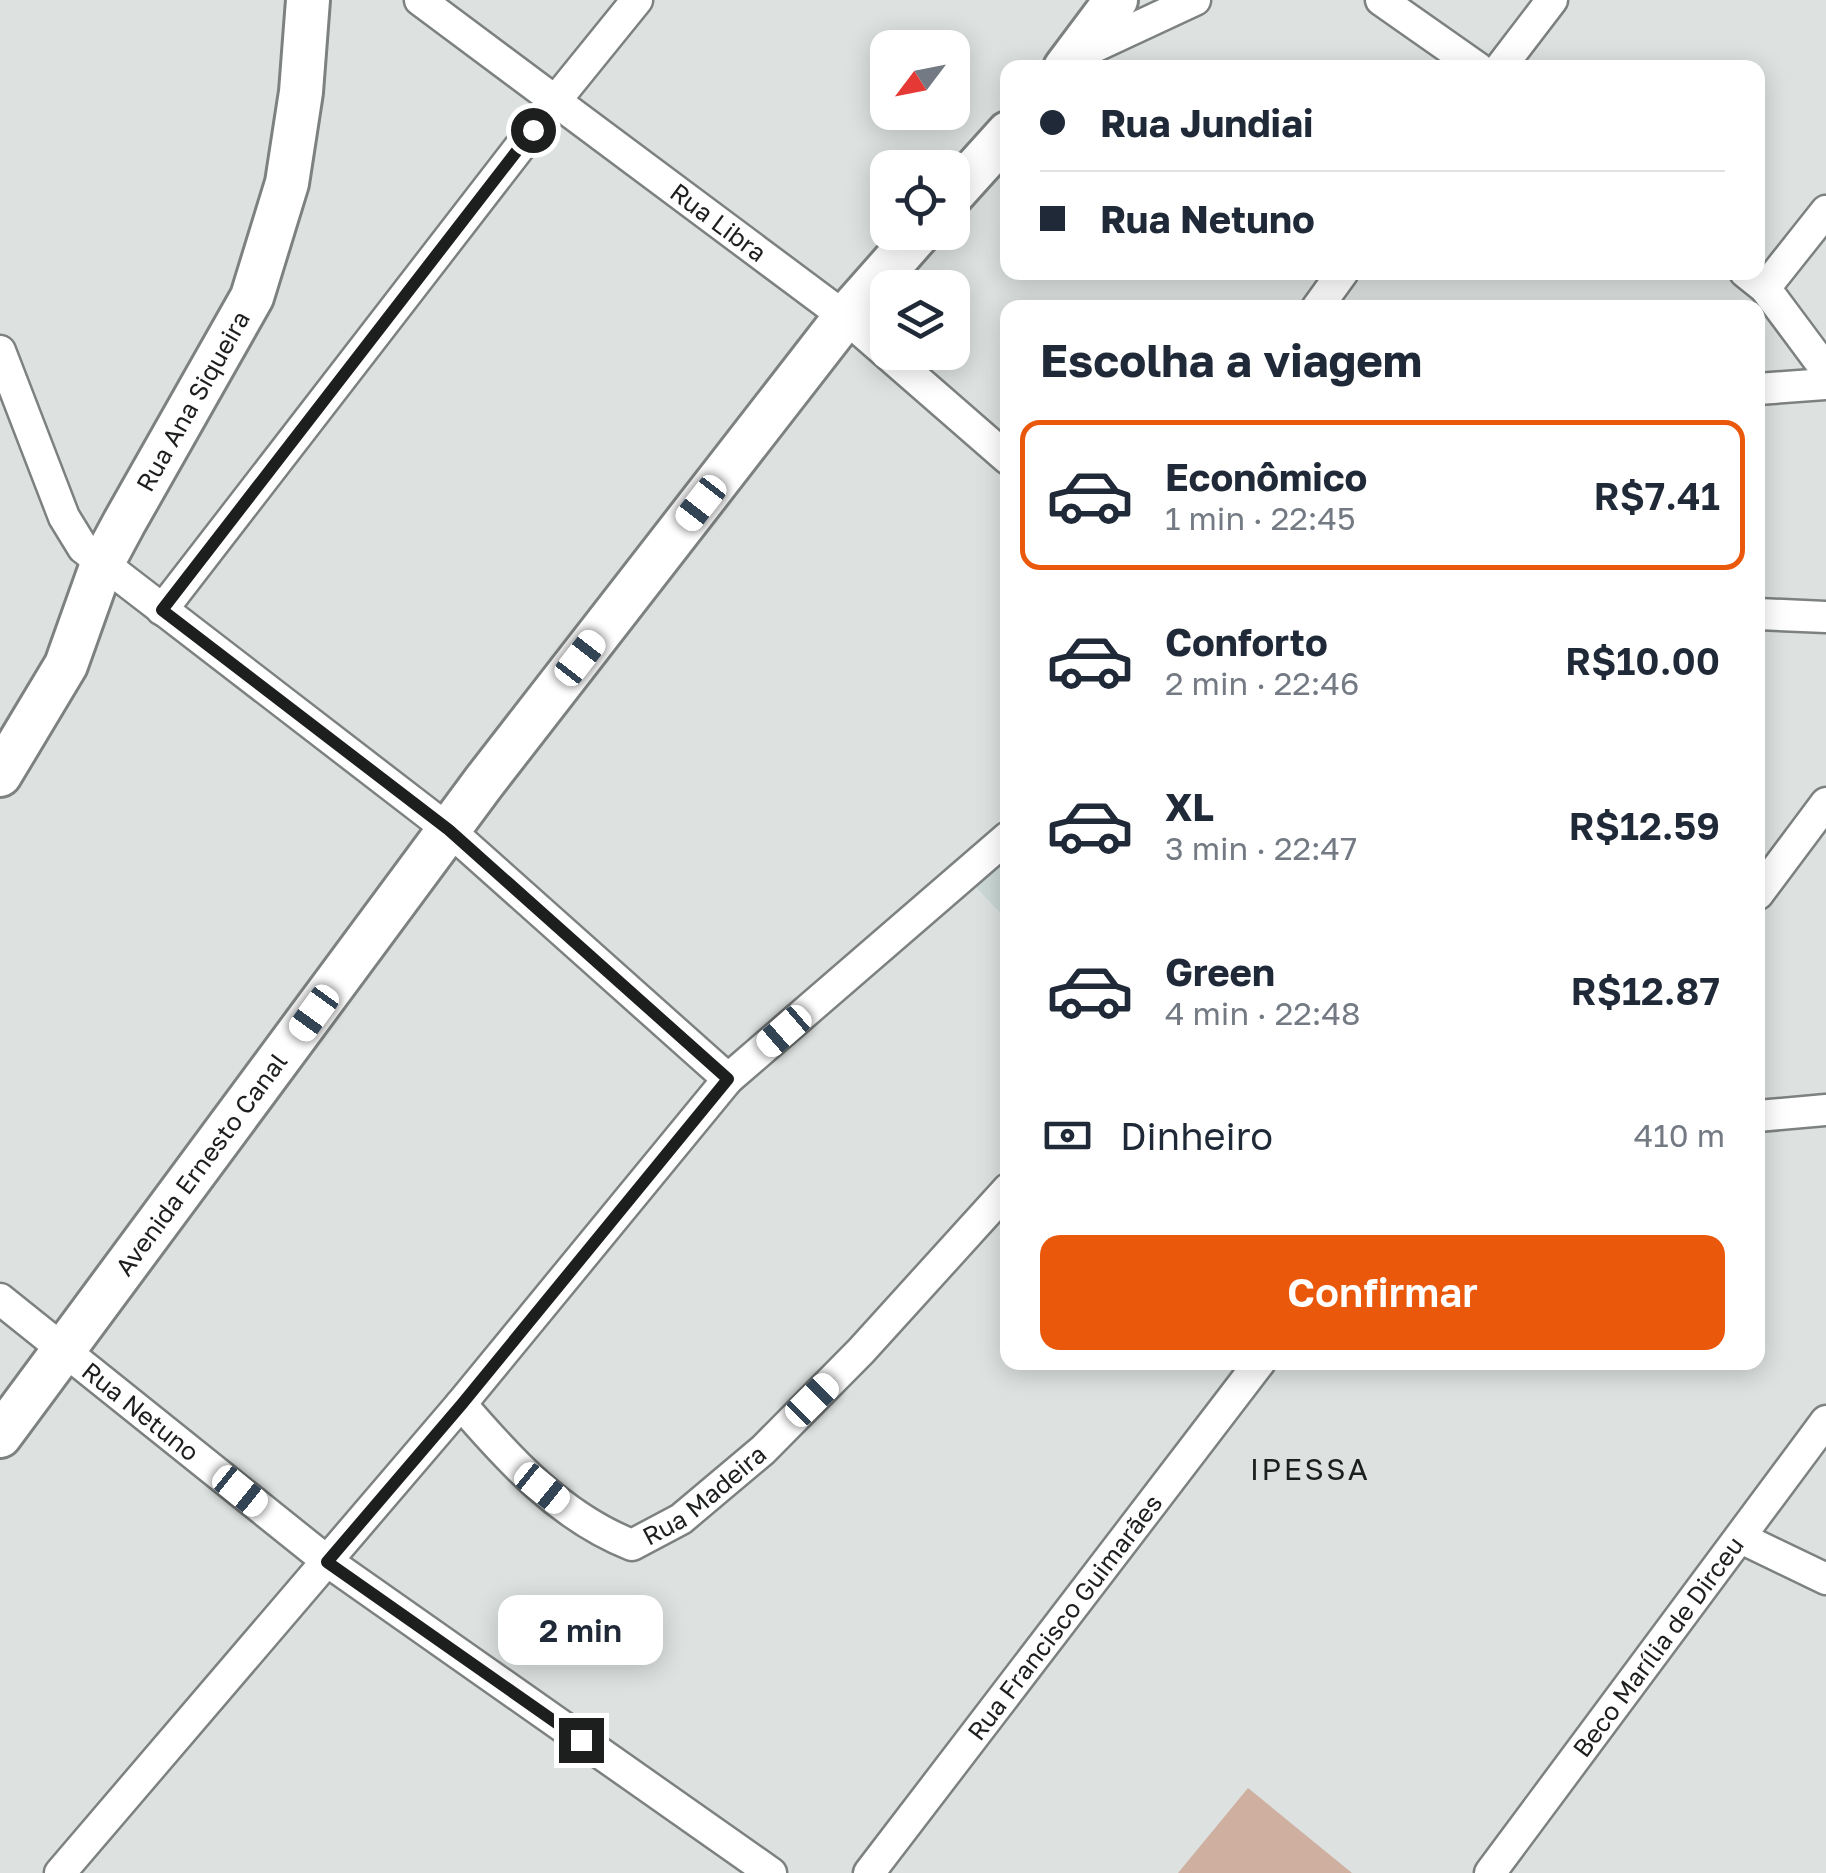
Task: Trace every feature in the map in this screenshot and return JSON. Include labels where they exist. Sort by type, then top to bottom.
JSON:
[{"type":"street","name":"Rua Ana Siqueira","points":[[0,774],[66,665],[102,564],[252,298],[288,183],[302,92],[308,0]]},
{"type":"street","name":"Rua Libra","points":[[420,0],[846,318],[1000,452]]},
{"type":"street","points":[[162,610],[637,0]]},
{"type":"street","points":[[1071,60],[1116,0]]},
{"type":"street","points":[[1074,60],[1195,0]]},
{"type":"street","points":[[1381,0],[1467,60]]},
{"type":"street","points":[[1506,60],[1552,0]]},
{"type":"street","points":[[970,175],[1000,141]]},
{"type":"street","points":[[1765,270],[1826,211]]},
{"type":"street","name":"Avenida Ernesto Canal","points":[[0,1436],[449,830],[846,318],[905,250]]},
{"type":"street","points":[[1755,280],[1826,370]]},
{"type":"street","points":[[0,351],[64,517],[83,548],[449,830],[728,1079]]},
{"type":"street","points":[[1765,388],[1826,384]]},
{"type":"street","points":[[1765,614],[1826,616]]},
{"type":"street","points":[[1765,885],[1826,803]]},
{"type":"street","points":[[60,1873],[462,1404],[728,1079],[1000,844]]},
{"type":"street","points":[[1765,1115],[1826,1110]]},
{"type":"street","name":"Rua Madeira","points":[[462,1404],[512,1463],[542,1488],[599,1532],[632,1545],[680,1519],[752,1460],[861,1351],[1000,1198]]},
{"type":"street","name":"Rua Netuno","points":[[0,1299],[327,1562],[771,1873]]},
{"type":"street","name":"Rua Francisco Guimarães","points":[[870,1873],[1254,1370]]},
{"type":"street","name":"Beco Marília de Dirceu","points":[[1490,1873],[1826,1421]]},
{"type":"street","points":[[1740,1538],[1826,1579]]},
{"type":"shaded area","points":[[1000,864],[1000,913],[973,884]]},
{"type":"shaded area","points":[[1248,1788],[1352,1873],[1178,1873]]},
{"type":"district","name":"IPESSA","points":[[1310,1470]]},
{"type":"route","points":[[533,130],[162,610],[449,830],[728,1079],[327,1562],[581,1740]]}]
